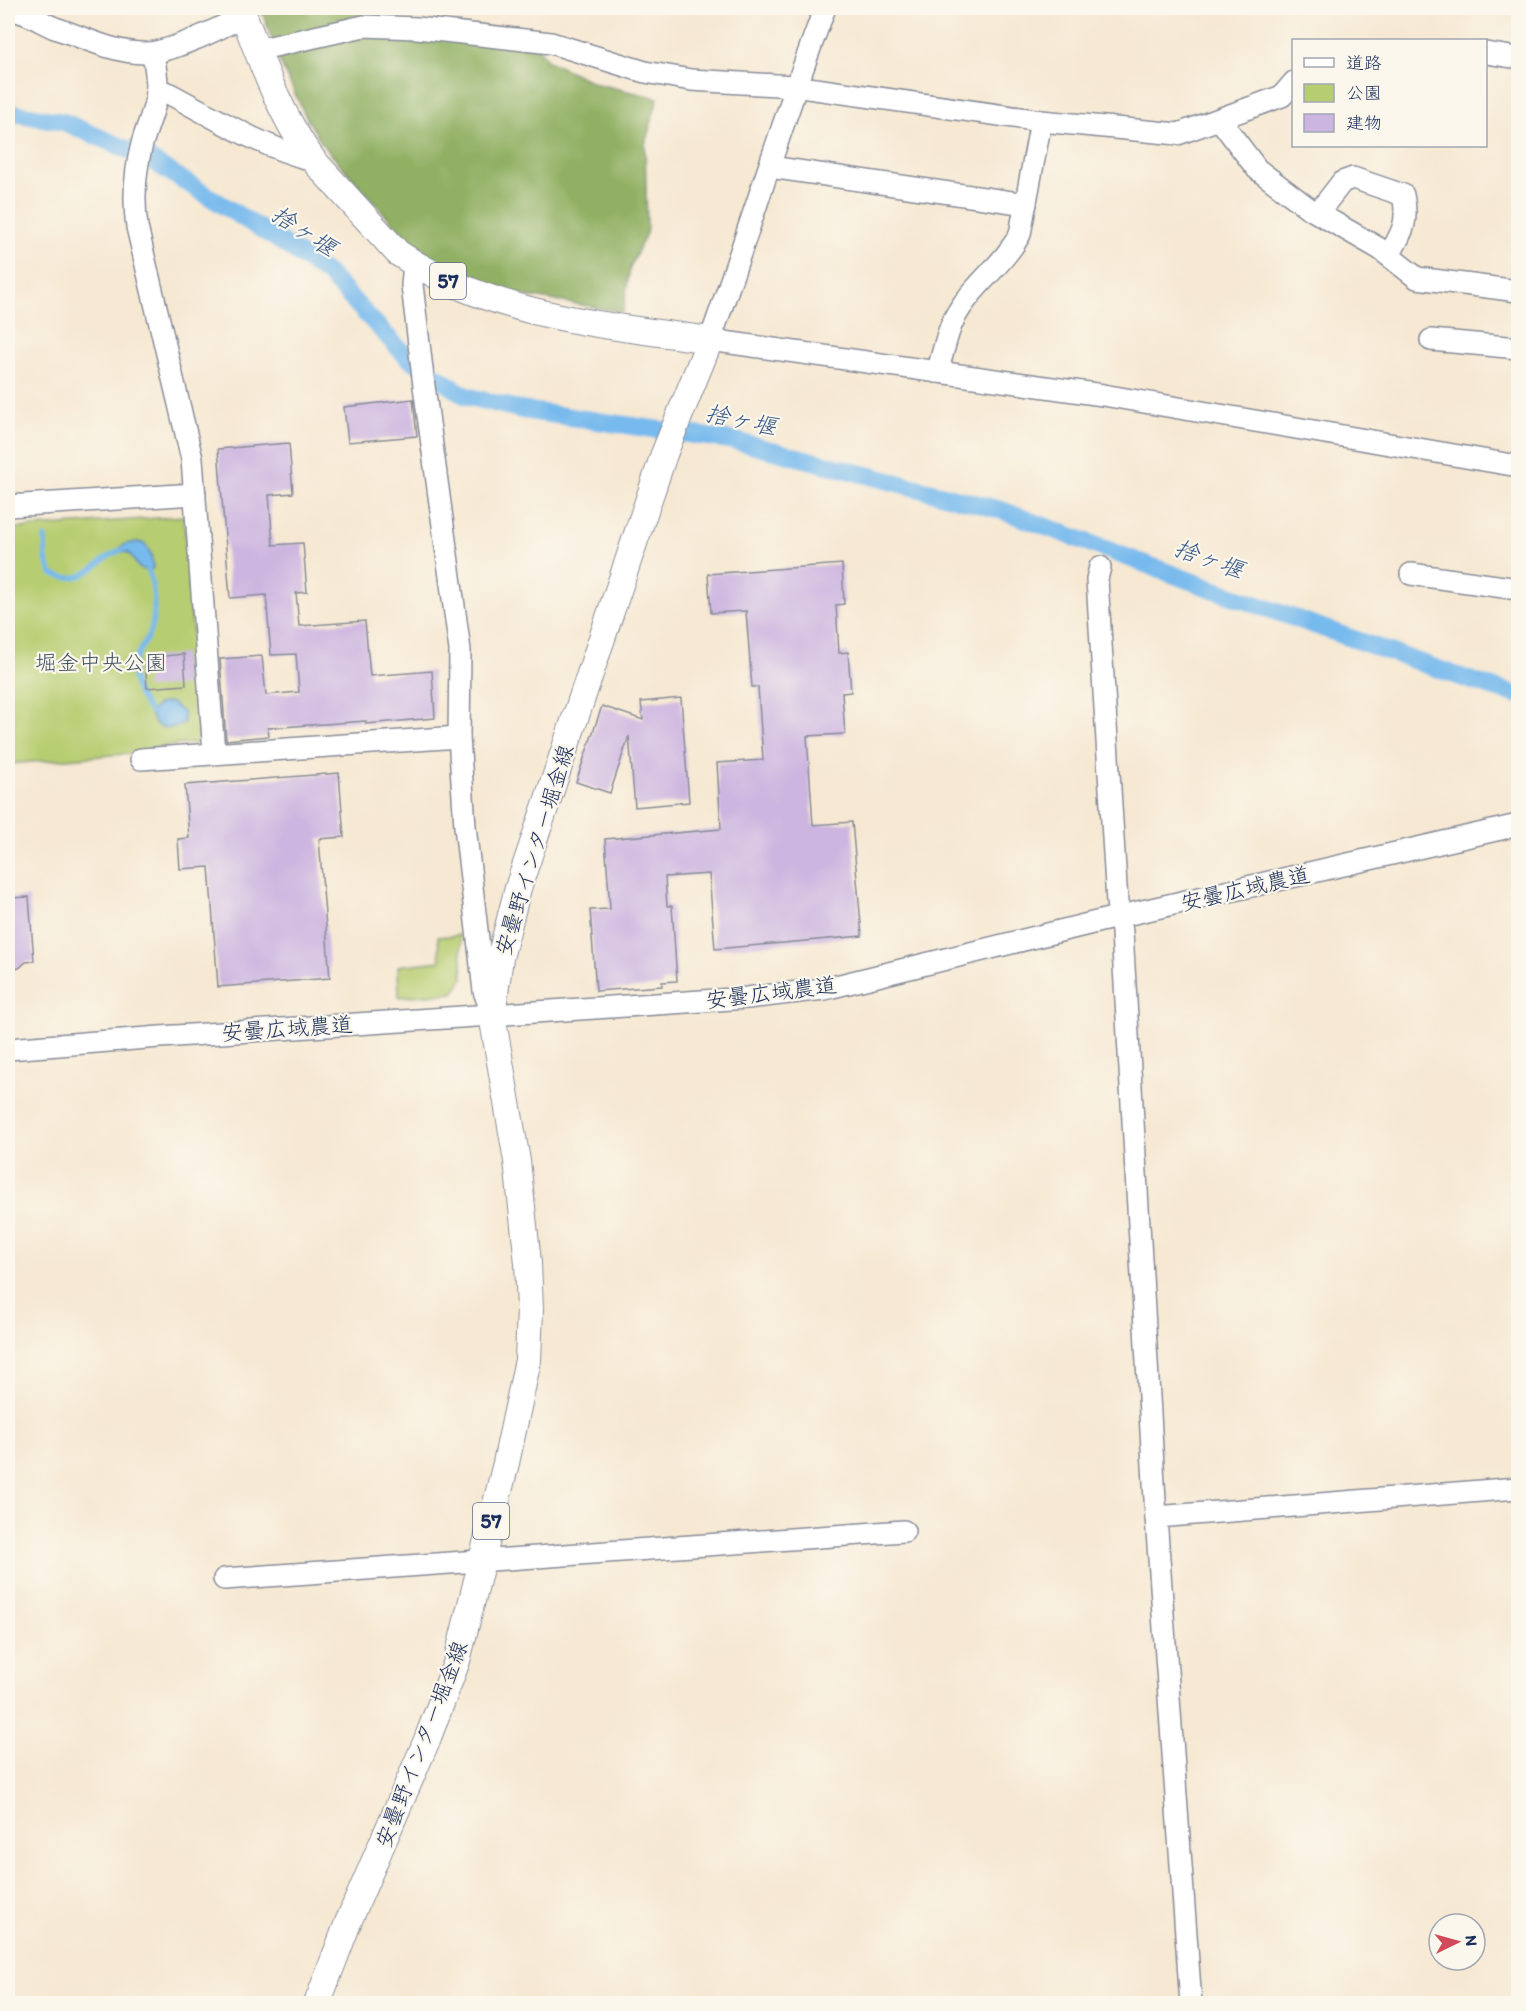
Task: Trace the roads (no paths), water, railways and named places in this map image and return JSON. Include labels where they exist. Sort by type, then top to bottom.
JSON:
[{"type":"main road","name":"57","points":[[243,12],[274,90],[301,143],[398,253],[414,264],[460,287],[516,308],[551,316],[710,340]]},
{"type":"main road","name":"安曇野インター堀金線","points":[[317,2004],[349,1920],[427,1740],[457,1661],[528,1360],[531,1309],[528,1263],[517,1161],[492,1015],[500,958],[518,888],[666,449],[710,340]]},
{"type":"street","points":[[825,8],[795,86],[770,167],[710,340],[1103,395],[1518,466]]},
{"type":"street","points":[[17,10],[41,23],[118,49],[153,53],[164,51],[243,12]]},
{"type":"street","points":[[258,52],[270,47],[364,26],[417,28],[551,42],[645,72],[691,80],[795,86],[1041,121],[1178,134],[1282,96],[1292,83]]},
{"type":"street","points":[[153,53],[157,89],[140,154],[135,193],[137,227],[192,459],[214,753]]},
{"type":"street","points":[[1487,53],[1518,58]]},
{"type":"street","points":[[157,89],[252,136],[313,159]]},
{"type":"street","points":[[1220,120],[1257,169],[1318,213],[1389,255],[1417,278],[1518,291]]},
{"type":"street","points":[[937,372],[954,320],[979,284],[1012,249],[1020,234],[1041,121]]},
{"type":"street","points":[[770,167],[1026,204]]},
{"type":"street","points":[[1318,213],[1342,182],[1353,178],[1403,195],[1405,207],[1403,231],[1389,255]]},
{"type":"street","points":[[414,264],[412,285],[424,386],[460,650],[459,737],[465,826],[484,991],[492,1015]]},
{"type":"street","points":[[1431,340],[1518,348]]},
{"type":"street","points":[[8,506],[195,494]]},
{"type":"street","points":[[1100,567],[1097,579],[1117,902],[1121,916],[1156,1516],[1191,2004]]},
{"type":"street","points":[[1411,574],[1518,590]]},
{"type":"street","points":[[141,759],[459,737]]},
{"type":"street","name":"安曇広域農道","points":[[8,1049],[747,998],[824,989],[1121,916],[1518,825]]},
{"type":"street","points":[[1156,1516],[1518,1488]]},
{"type":"street","points":[[224,1579],[904,1531]]},
{"type":"water","points":[[138,542],[145,544],[151,554],[153,568],[149,571],[139,568],[129,553],[118,551],[124,545]]},
{"type":"water","points":[[170,702],[183,712],[184,723],[163,728],[155,723],[150,712],[159,704]]},
{"type":"waterway","name":"捨ヶ堰","points":[[8,112],[64,122],[149,159],[280,241],[329,275],[407,357],[466,396],[522,410],[736,441],[1001,510],[1204,586],[1475,682],[1518,695]]},
{"type":"waterway","points":[[45,538],[46,560],[52,574],[65,577],[84,575],[114,553],[124,549]]},
{"type":"waterway","points":[[146,565],[152,587],[153,619],[150,633],[136,656],[133,678],[139,696],[150,712]]},
{"type":"park label","name":"堀金中央公園","points":[[101,662]]}]
